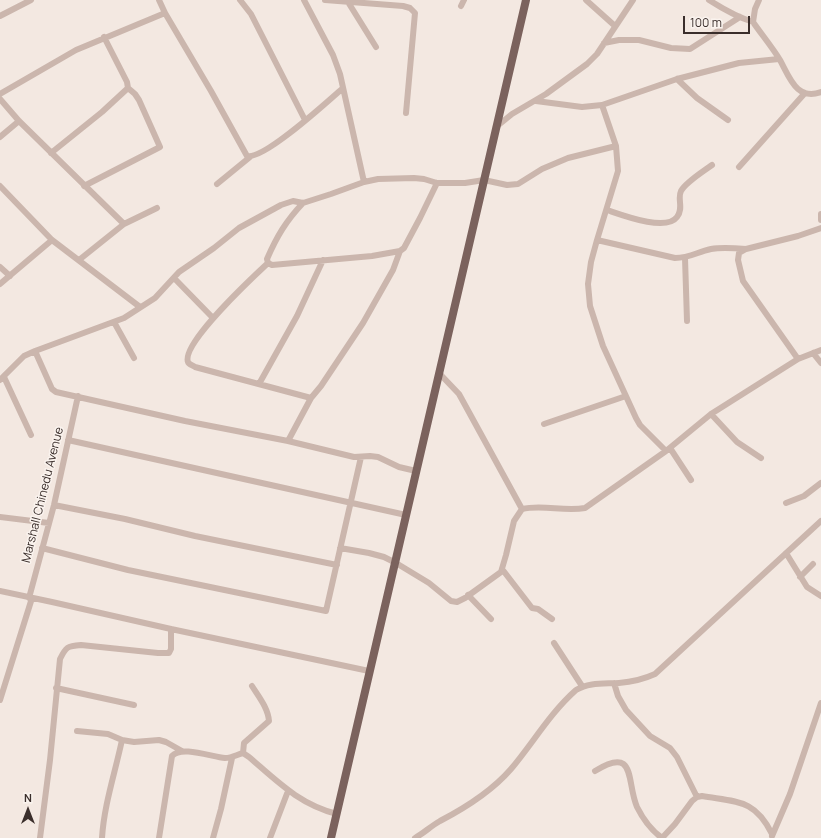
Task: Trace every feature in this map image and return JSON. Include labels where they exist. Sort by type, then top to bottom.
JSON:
[{"type":"main road","points":[[331,838],[526,0]]},
{"type":"street","points":[[0,16],[31,0]]},
{"type":"street","points":[[159,0],[244,151],[247,156],[250,157]]},
{"type":"street","points":[[240,0],[251,14],[305,120]]},
{"type":"street","points":[[304,0],[333,55],[340,74],[364,182]]},
{"type":"street","points":[[325,0],[403,6],[410,8],[415,14],[406,113]]},
{"type":"street","points":[[586,0],[615,26]]},
{"type":"street","points":[[496,127],[512,114],[536,101],[587,64],[597,54],[633,0]]},
{"type":"street","points":[[709,0],[740,18],[753,22],[779,59],[797,89],[814,95],[821,92]]},
{"type":"street","points":[[753,22],[755,8],[759,0]]},
{"type":"street","points":[[348,2],[376,47]]},
{"type":"street","points":[[0,94],[76,50],[104,37],[165,13]]},
{"type":"street","points":[[604,43],[619,40],[639,40],[670,48],[690,49],[740,18]]},
{"type":"street","points":[[84,186],[160,147],[139,100],[128,88],[127,82],[104,37]]},
{"type":"street","points":[[536,101],[582,107],[602,105],[677,79],[739,63],[779,59]]},
{"type":"street","points":[[677,79],[697,98],[728,120]]},
{"type":"street","points":[[51,153],[102,112],[128,88]]},
{"type":"street","points":[[217,184],[250,157],[255,156],[275,145],[343,88]]},
{"type":"street","points":[[739,167],[805,93]]},
{"type":"street","points":[[0,99],[19,121],[124,224]]},
{"type":"street","points":[[602,105],[616,146],[618,171],[591,262],[588,284],[590,306],[603,346],[640,425],[668,449],[691,480]]},
{"type":"street","points":[[0,137],[19,121]]},
{"type":"street","points":[[311,398],[196,367],[188,361],[188,354],[212,318],[268,263],[267,259],[284,223],[303,203],[364,182],[378,179],[414,178],[424,179],[436,183],[465,183],[484,180],[508,185],[518,184],[542,169],[568,158],[616,146]]},
{"type":"street","points":[[607,210],[642,220],[664,224],[671,222],[677,217],[681,209],[681,191],[685,186],[712,165]]},
{"type":"street","points":[[288,441],[311,398],[321,386],[363,323],[393,270],[400,251],[404,248],[420,218],[436,183]]},
{"type":"street","points":[[0,186],[52,240],[140,307]]},
{"type":"street","points":[[31,435],[2,378],[24,356],[124,318],[155,298],[179,272],[214,248],[239,228],[287,202],[293,201],[303,203]]},
{"type":"street","points":[[79,260],[124,224],[156,208]]},
{"type":"street","points":[[821,214],[821,220]]},
{"type":"street","points":[[798,359],[743,281],[738,260],[739,253],[746,249],[798,236],[821,228]]},
{"type":"street","points":[[0,284],[52,240]]},
{"type":"street","points":[[597,240],[674,258],[685,258],[710,249],[746,249]]},
{"type":"street","points":[[268,263],[272,265],[372,256],[400,251]]},
{"type":"street","points":[[685,258],[687,322]]},
{"type":"street","points":[[259,384],[297,316],[323,260]]},
{"type":"street","points":[[0,267],[10,276]]},
{"type":"street","points":[[174,278],[212,318]]},
{"type":"street","points":[[114,322],[134,358]]},
{"type":"street","points":[[340,548],[384,557],[429,584],[451,602],[457,602],[501,572],[514,521],[522,509],[530,507],[575,510],[586,508],[668,449],[711,414],[798,359],[821,350]]},
{"type":"street","points":[[35,351],[52,389],[56,392],[185,421],[288,441],[354,457],[378,457],[399,467],[416,471]]},
{"type":"street","points":[[813,353],[821,363]]},
{"type":"street","points":[[439,373],[459,394],[522,509]]},
{"type":"street","name":"Marshall Chinedu Avenue","points":[[0,700],[31,598],[42,548],[54,505],[78,396]]},
{"type":"street","points":[[544,424],[626,396]]},
{"type":"street","points":[[711,414],[737,442],[761,458]]},
{"type":"street","points":[[68,440],[406,515]]},
{"type":"street","points":[[42,548],[128,570],[326,611],[361,457]]},
{"type":"street","points":[[786,503],[804,496],[821,483]]},
{"type":"street","points":[[54,505],[337,565]]},
{"type":"street","points":[[0,517],[49,523]]},
{"type":"street","points":[[415,838],[451,816],[500,780],[510,770],[569,696],[582,686],[614,683],[644,678],[655,674],[821,521]]},
{"type":"street","points":[[786,553],[807,587],[821,596]]},
{"type":"street","points":[[800,577],[814,564]]},
{"type":"street","points":[[502,569],[532,608],[538,609],[552,619]]},
{"type":"street","points":[[0,591],[370,671]]},
{"type":"street","points":[[468,595],[491,619]]},
{"type":"street","points":[[40,838],[50,760],[56,688],[60,659],[64,650],[70,646],[81,645],[169,653],[171,649],[171,629]]},
{"type":"street","points":[[554,643],[582,686]]},
{"type":"street","points":[[614,683],[621,704],[626,710],[650,736],[670,748],[677,757],[697,797]]},
{"type":"street","points":[[243,753],[244,743],[269,721],[264,705],[252,686]]},
{"type":"street","points":[[56,688],[134,705]]},
{"type":"street","points":[[772,836],[790,794],[821,703]]},
{"type":"street","points":[[77,731],[108,734],[122,740],[134,742],[159,740],[166,742],[182,751],[224,758],[232,758],[243,753]]},
{"type":"street","points":[[102,838],[103,824],[122,740]]},
{"type":"street","points":[[159,838],[172,756],[175,753],[182,751]]},
{"type":"street","points":[[243,753],[288,791],[312,806],[337,814]]},
{"type":"street","points":[[213,838],[232,758]]},
{"type":"street","points":[[595,771],[606,764],[616,762],[621,763],[627,769],[637,807],[645,821],[662,838],[675,824],[692,801],[697,797],[702,796],[741,802],[756,810],[768,826],[772,836]]},
{"type":"street","points":[[270,838],[288,791]]}]
